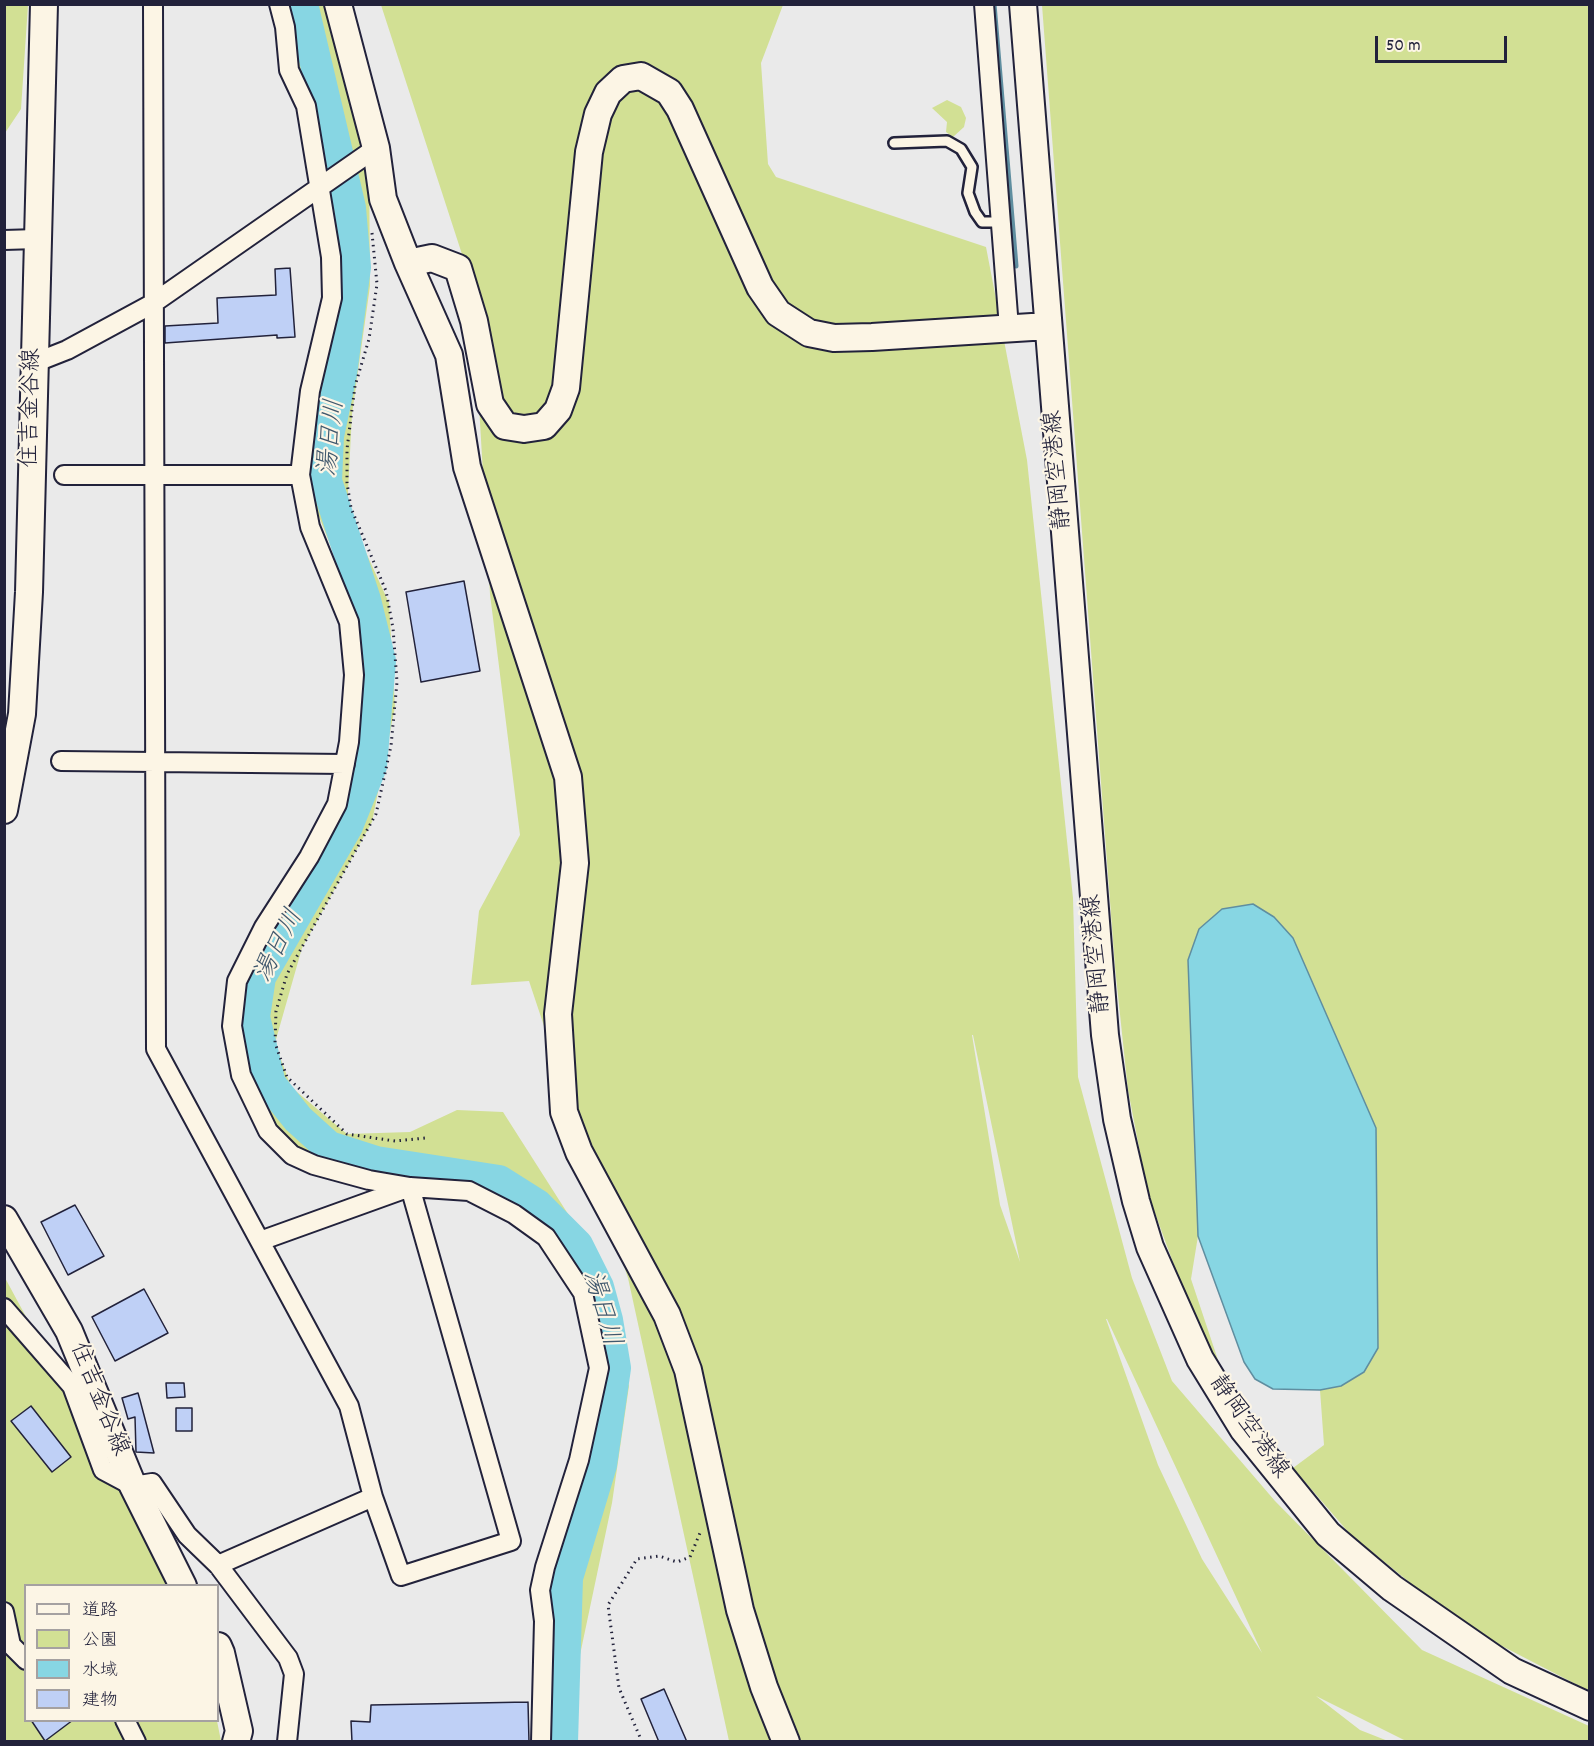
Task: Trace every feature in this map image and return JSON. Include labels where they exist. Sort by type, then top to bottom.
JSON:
[{"type":"main road","name":"住吉金谷線","points":[[4,810],[23,703],[29,592],[44,4]]},
{"type":"main road","points":[[338,4],[376,148],[383,199],[408,263],[449,355],[466,467],[568,777],[575,863],[558,1014],[564,1112],[579,1152],[667,1315],[688,1370],[740,1610],[764,1687],[786,1742]]},
{"type":"main road","name":"静岡空港線","points":[[1023,4],[1105,1035],[1117,1119],[1136,1201],[1150,1247],[1206,1369],[1243,1429],[1328,1534],[1392,1588],[1512,1671],[1590,1707]]},
{"type":"main road","points":[[408,263],[432,258],[458,268],[474,321],[490,404],[505,426],[524,429],[544,426],[558,410],[566,388],[589,152],[598,114],[608,93],[622,79],[641,76],[669,92],[680,109],[760,287],[778,313],[809,333],[834,338],[1048,326]]},
{"type":"main road","name":"住吉金谷線","points":[[4,1219],[69,1331],[133,1486],[182,1584]]},
{"type":"main road","points":[[219,1648],[239,1731],[236,1742]]},
{"type":"street","points":[[153,4],[152,304],[156,1049],[349,1406],[373,1497],[401,1576],[511,1541],[410,1187]]},
{"type":"street","points":[[279,4],[285,27],[289,70],[306,106],[331,257],[332,298],[310,391],[300,475],[310,527],[349,622],[354,675],[345,764],[337,804],[309,857],[264,927],[237,981],[232,1026],[241,1075],[268,1131],[292,1155],[325,1168],[410,1187],[468,1191],[514,1214],[546,1237],[583,1293],[599,1368],[579,1460],[544,1568],[540,1590],[544,1621],[541,1742]]},
{"type":"street","points":[[984,4],[1009,328]]},
{"type":"street","points":[[34,363],[67,350],[152,304],[376,148]]},
{"type":"street","points":[[4,240],[38,238]]},
{"type":"street","points":[[64,475],[300,475]]},
{"type":"street","points":[[61,761],[345,764]]},
{"type":"street","points":[[261,1241],[410,1187]]},
{"type":"street","points":[[4,1308],[72,1386],[103,1470],[133,1486],[152,1483],[187,1535],[218,1565],[288,1658],[294,1674],[287,1742]]},
{"type":"street","points":[[218,1565],[373,1497]]},
{"type":"street","points":[[4,1612],[11,1645],[24,1658]]},
{"type":"street","points":[[126,1722],[136,1742]]},
{"type":"lane","points":[[894,143],[943,141],[955,144],[966,154],[972,167],[968,193],[977,216],[985,223],[1002,222]]},
{"type":"path","points":[[642,1742],[619,1688],[608,1605],[637,1559],[659,1556],[677,1562],[690,1557],[703,1527]]},
{"type":"green space","points":[[5,4],[28,5],[21,109],[5,133]]},
{"type":"green space","points":[[283,5],[328,5],[369,153],[370,286],[352,414],[347,511],[389,603],[395,707],[372,822],[302,948],[275,1043],[291,1087],[347,1134],[410,1132],[457,1110],[503,1112],[605,1272],[629,1386],[612,1503],[569,1707],[569,1741],[547,1741],[552,1583],[605,1367],[588,1291],[542,1223],[480,1188],[309,1155],[271,1127],[250,1081],[234,1012],[265,933],[305,876],[351,784],[363,627],[312,499],[313,429],[337,305],[332,211]]},
{"type":"green space","points":[[381,5],[783,5],[761,63],[768,164],[776,177],[986,247],[1027,460],[1073,898],[1078,1077],[1132,1278],[1172,1381],[1275,1501],[1422,1650],[1589,1726],[1589,1741],[1406,1741],[1316,1696],[1360,1730],[1388,1741],[729,1741],[628,1278],[529,981],[471,985],[479,911],[520,835],[490,594],[472,285]],"holes":[[[973,1035],[1020,1262],[1000,1205]],[[1107,1319],[1262,1653],[1202,1559],[1158,1465]]]},
{"type":"green space","points":[[1042,5],[1589,5],[1589,1691],[1500,1645],[1419,1590],[1350,1534],[1293,1468],[1324,1445],[1320,1390],[1341,1386],[1222,909],[1199,929],[1188,960],[1198,1236],[1191,1279],[1225,1381],[1182,1287],[1148,1194],[1128,1090],[1115,967]]},
{"type":"green space","points":[[947,100],[961,107],[966,118],[964,127],[953,137],[946,132],[947,122],[932,108]]},
{"type":"green space","points":[[4,1276],[170,1584],[24,1584],[24,1722],[217,1722],[221,1741],[5,1741]]},
{"type":"water","points":[[1253,904],[1274,917],[1293,938],[1376,1128],[1378,1348],[1364,1372],[1341,1386],[1320,1390],[1273,1389],[1255,1379],[1244,1362],[1198,1236],[1188,960],[1199,929],[1222,909]]},
{"type":"building","points":[[290,268],[295,337],[277,338],[277,335],[165,343],[165,326],[218,323],[217,298],[276,295],[275,269]]},
{"type":"building","points":[[464,581],[480,671],[421,682],[406,592]]},
{"type":"building","points":[[75,1205],[104,1256],[68,1275],[41,1222]]},
{"type":"building","points":[[144,1289],[168,1333],[115,1361],[92,1317]]},
{"type":"building","points":[[166,1383],[184,1383],[185,1397],[167,1398]]},
{"type":"building","points":[[138,1393],[154,1453],[136,1452],[135,1417],[128,1419],[122,1398]]},
{"type":"building","points":[[31,1406],[71,1457],[52,1472],[11,1421]]},
{"type":"building","points":[[176,1408],[192,1408],[192,1431],[176,1431]]},
{"type":"building","points":[[664,1689],[687,1742],[659,1742],[641,1699]]},
{"type":"building","points":[[528,1702],[529,1742],[352,1742],[351,1721],[370,1722],[371,1705]]},
{"type":"building","points":[[32,1722],[70,1722],[45,1741]]},
{"type":"waterway","name":"湯日川","points":[[302,4],[350,208],[355,267],[341,374],[328,436],[326,481],[365,600],[380,661],[371,766],[347,826],[260,977],[254,1017],[270,1084],[298,1119],[329,1147],[376,1162],[499,1181],[537,1205],[577,1245],[598,1287],[607,1320],[615,1368],[601,1465],[567,1578],[562,1742]]},
{"type":"waterway","points":[[994,4],[1016,266]]}]
